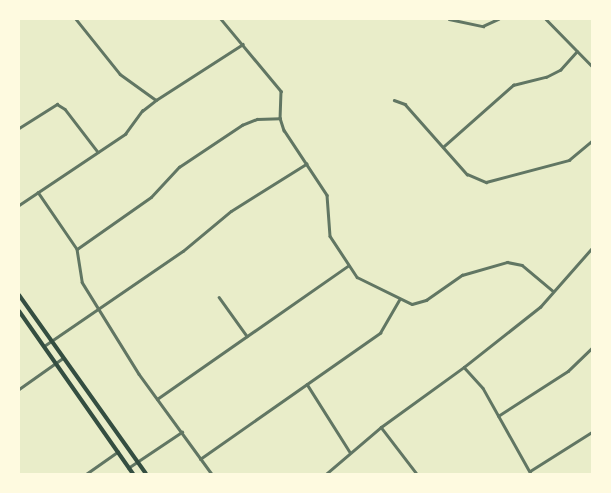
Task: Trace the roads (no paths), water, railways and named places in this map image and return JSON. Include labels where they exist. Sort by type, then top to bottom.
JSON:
[{"type":"main road","points":[[19,295],[146,474]]},
{"type":"main road","points":[[19,311],[133,474]]},
{"type":"street","points":[[76,19],[120,74],[156,100]]},
{"type":"street","points":[[221,19],[281,91],[280,118],[288,139],[328,196],[330,236],[348,266],[366,284],[399,300],[412,304],[426,300],[462,275],[507,262],[522,265],[553,291]]},
{"type":"street","points":[[449,19],[483,26],[498,19]]},
{"type":"street","points":[[546,19],[592,66]]},
{"type":"street","points":[[19,205],[124,134],[142,111],[156,100],[243,44]]},
{"type":"street","points":[[443,147],[513,85],[546,77],[560,70],[577,51]]},
{"type":"street","points":[[394,100],[405,104],[467,174],[486,182],[569,160],[592,141]]},
{"type":"street","points":[[19,128],[57,104],[65,109],[98,152]]},
{"type":"street","points":[[77,249],[151,197],[186,162],[242,125],[257,119],[280,118]]},
{"type":"street","points":[[44,346],[206,234],[231,211],[306,164]]},
{"type":"street","points":[[38,192],[77,249],[82,282],[157,399],[212,474]]},
{"type":"street","points":[[326,474],[381,427],[464,368],[540,307],[592,248]]},
{"type":"street","points":[[157,399],[348,266]]},
{"type":"street","points":[[219,297],[247,336]]},
{"type":"street","points":[[200,459],[380,333],[399,300]]},
{"type":"street","points":[[498,416],[568,371],[592,348]]},
{"type":"street","points":[[19,389],[63,358]]},
{"type":"street","points":[[464,368],[483,388],[531,472],[592,432]]},
{"type":"street","points":[[307,384],[350,452]]},
{"type":"street","points":[[381,427],[417,474]]},
{"type":"street","points":[[128,468],[182,432]]},
{"type":"street","points":[[86,474],[118,452]]},
{"type":"street","points":[[329,470],[333,474]]}]
